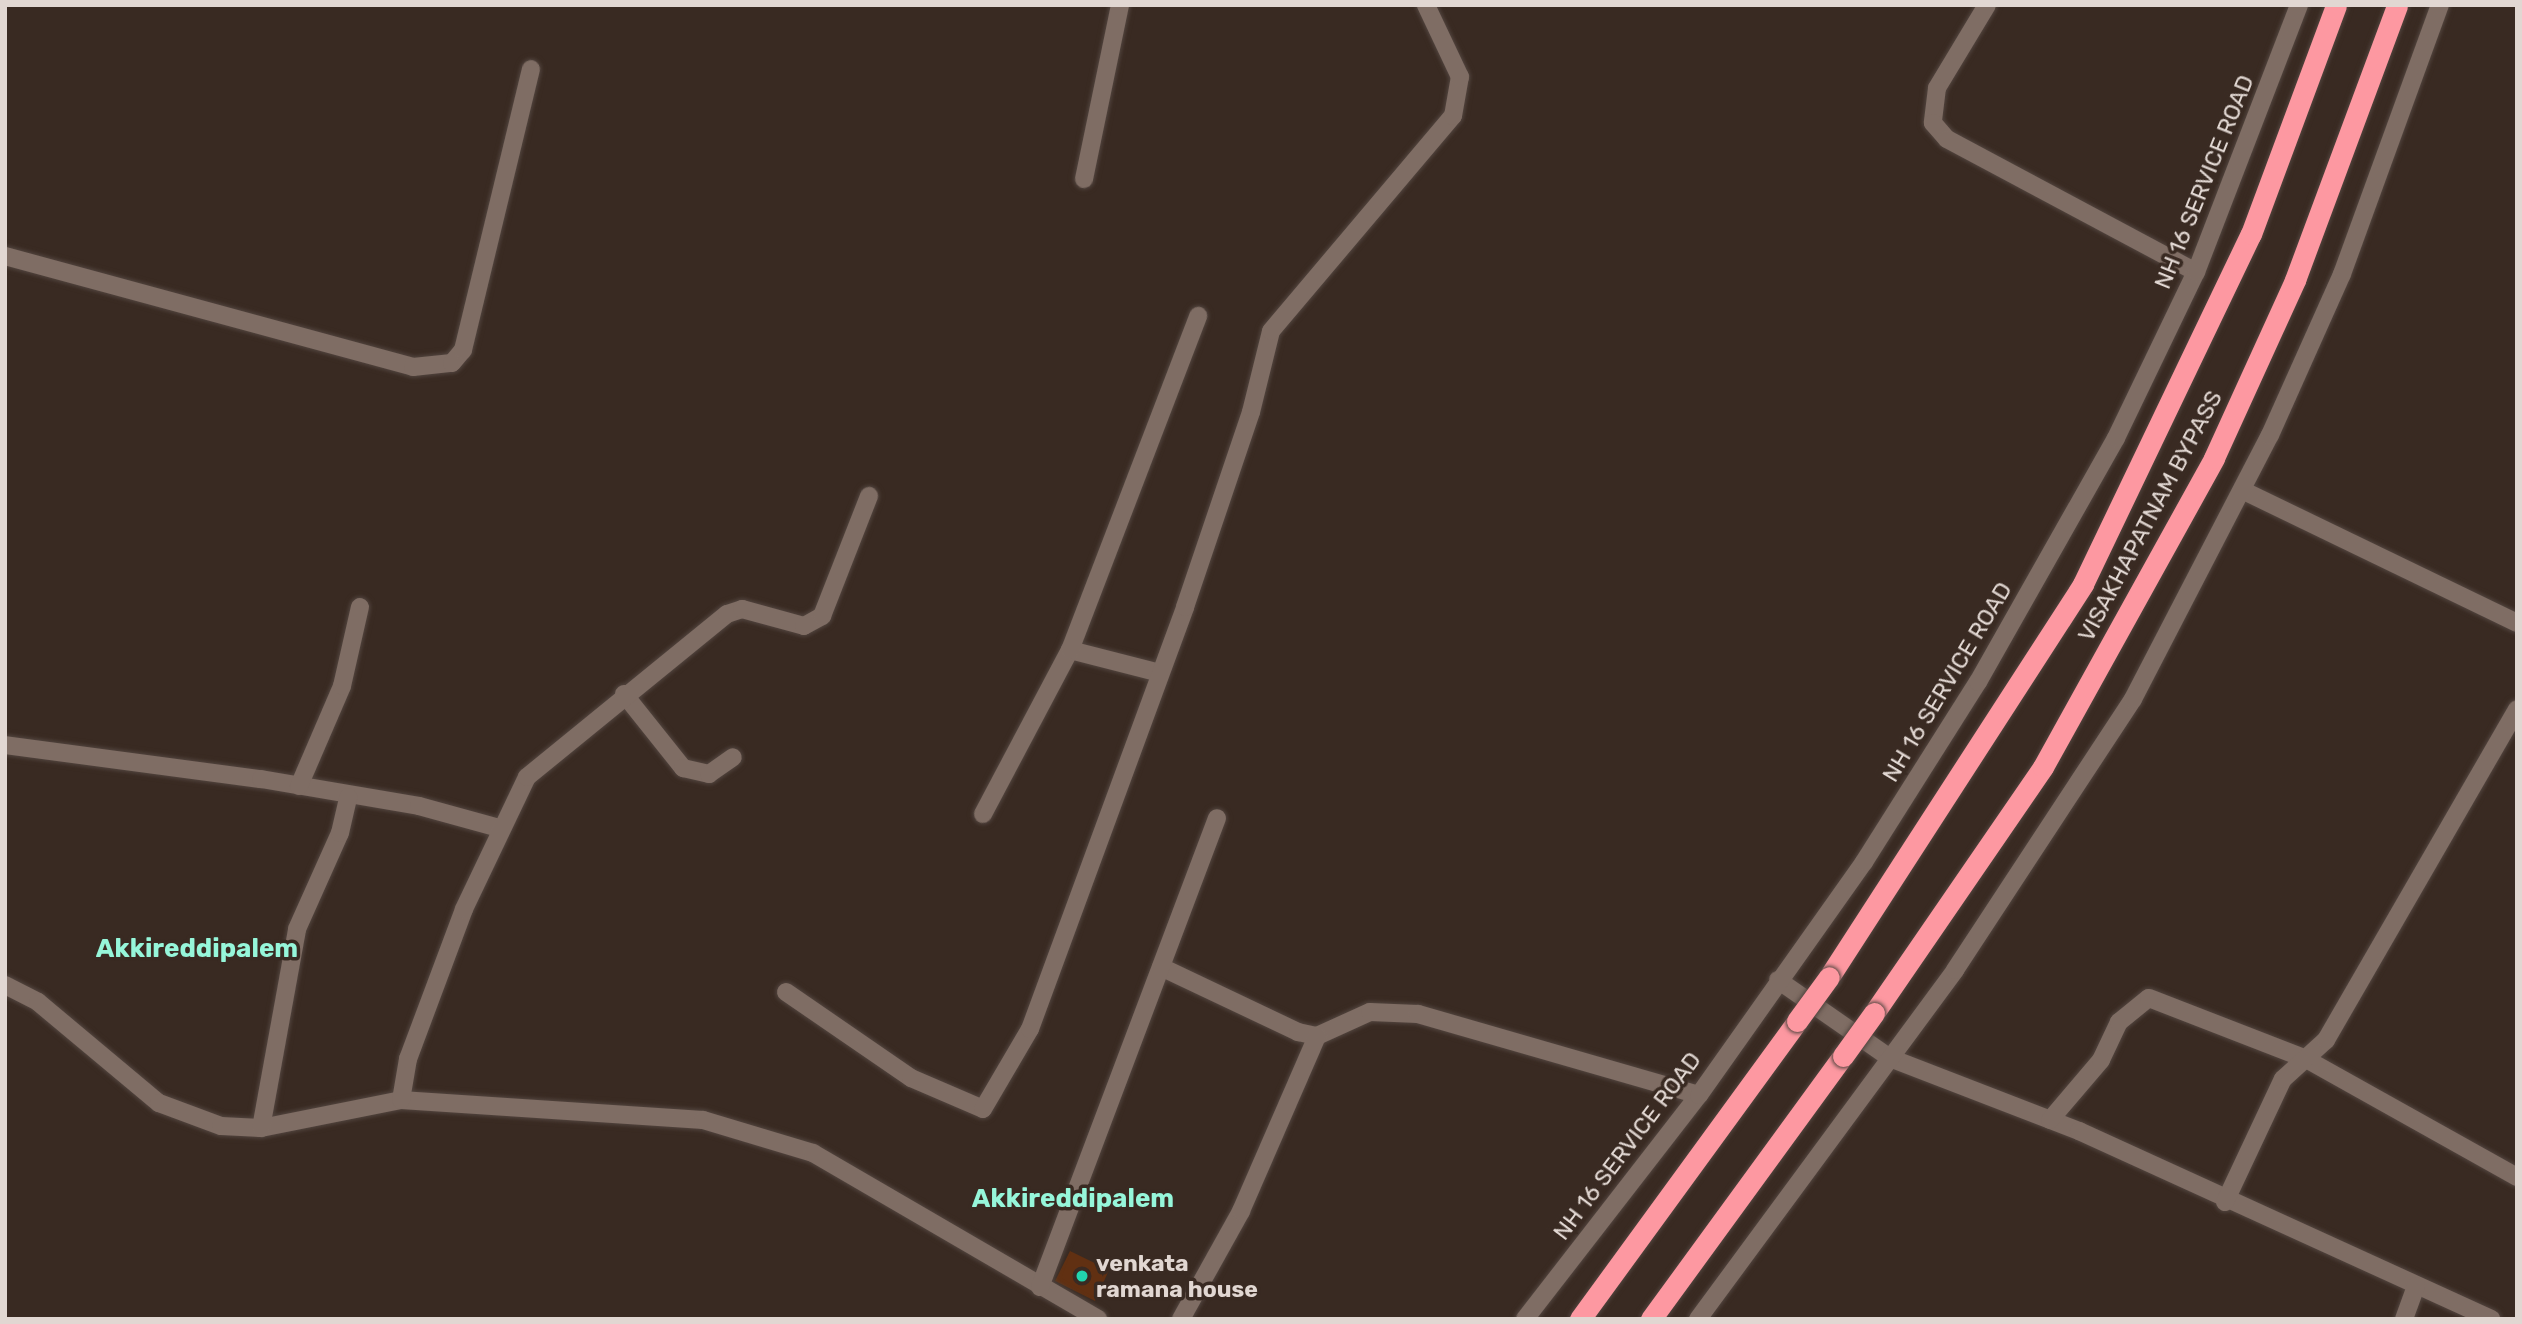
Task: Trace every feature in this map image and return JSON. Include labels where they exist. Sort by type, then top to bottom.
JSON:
[{"type":"highway","name":"VISAKHAPATNAM BYPASS","points":[[1580,1319],[1829,977],[2083,584],[2251,234],[2336,5]]},
{"type":"highway","name":"VISAKHAPATNAM BYPASS","points":[[1651,1319],[1874,1013],[2043,766],[2214,458],[2295,280],[2397,5]]},
{"type":"street","points":[[1084,179],[1120,5]]},
{"type":"street","points":[[786,992],[911,1079],[983,1109],[1030,1029],[1160,673],[1279,315],[1453,116],[1460,77],[1426,5]]},
{"type":"street","points":[[1987,5],[1937,88],[1933,124],[1947,139],[2196,272]]},
{"type":"street","name":"NH 16 SERVICE ROAD","points":[[1525,1319],[1699,1095],[1864,862],[1978,682],[2116,439],[2196,272],[2299,5]]},
{"type":"street","points":[[1698,1319],[1889,1058],[2133,699],[2242,490],[2342,274],[2440,5]]},
{"type":"street","points":[[5,257],[394,362],[435,369],[463,350],[531,69]]},
{"type":"street","points":[[984,814],[1070,650],[1198,316]]},
{"type":"street","points":[[2242,490],[2517,623]]},
{"type":"street","points":[[401,1100],[408,1059],[499,828],[527,777],[551,752],[727,614],[742,609],[791,623],[814,623],[869,496]]},
{"type":"street","points":[[299,786],[342,686],[360,607]]},
{"type":"street","points":[[1070,650],[1160,673]]},
{"type":"street","points":[[624,694],[683,768],[709,774],[733,757]]},
{"type":"street","points":[[2225,1202],[2283,1079],[2306,1059],[2332,1029],[2517,709]]},
{"type":"street","points":[[5,746],[299,786],[348,797],[419,806],[499,828]]},
{"type":"street","points":[[261,1128],[297,929],[340,832],[348,797]]},
{"type":"street","points":[[1040,1287],[1217,818]]},
{"type":"street","points":[[1161,967],[1317,1036]]},
{"type":"street","points":[[1778,980],[1889,1058],[2050,1120],[2225,1202],[2491,1319]]},
{"type":"street","points":[[5,985],[38,1002],[159,1103],[221,1126],[261,1128],[401,1100],[703,1120],[813,1153],[1098,1319]]},
{"type":"street","points":[[2050,1120],[2101,1060],[2119,1022],[2149,998],[2306,1059],[2517,1177]]},
{"type":"street","points":[[1181,1319],[1241,1212],[1317,1036],[1370,1012],[1418,1014],[1699,1095]]},
{"type":"street","points":[[2404,1319],[2416,1286]]},
{"type":"building","name":"venkata ramana house","points":[[1070,1251],[1109,1270],[1095,1301],[1055,1281]]},
{"type":"place","name":"venkata ramana house","points":[[1082,1276]]},
{"type":"district","name":"Akkireddipalem","points":[[197,949]]},
{"type":"district","name":"Akkireddipalem","points":[[1073,1199]]}]
